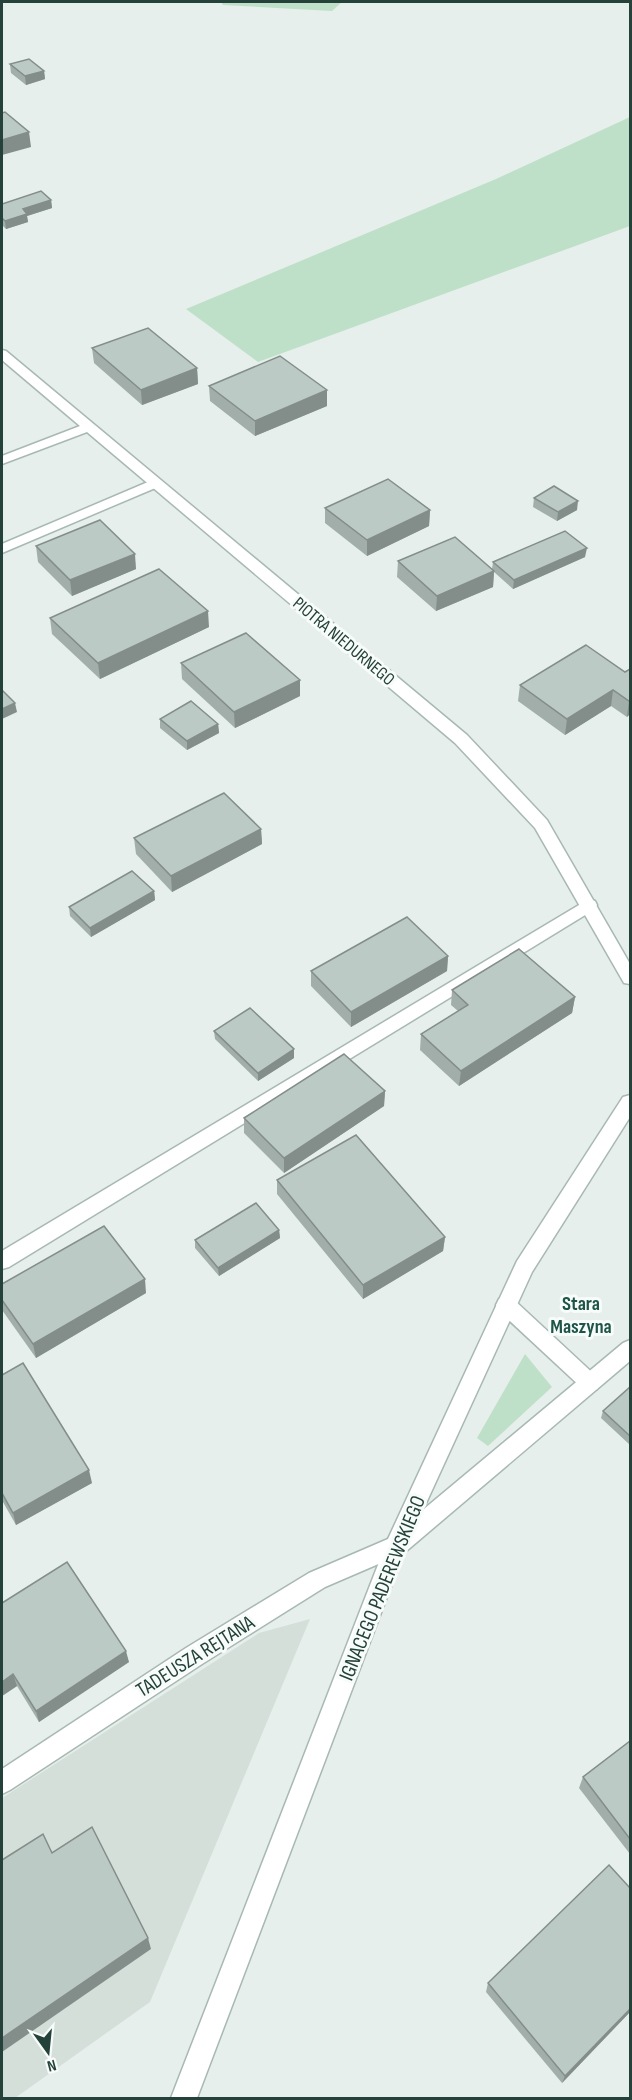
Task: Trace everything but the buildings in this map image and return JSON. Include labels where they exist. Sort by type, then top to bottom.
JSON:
[{"type":"street","name":"PIOTRA NIEDURNEGO","points":[[2,354],[461,739],[541,825],[630,978]]},
{"type":"street","points":[[2,460],[89,427]]},
{"type":"street","points":[[2,549],[155,483]]},
{"type":"street","points":[[2,1261],[589,905]]},
{"type":"street","name":"IGNACEGO PADEREWSKIEGO","points":[[184,2098],[396,1546],[524,1267],[630,1102]]},
{"type":"street","points":[[506,1305],[590,1383]]},
{"type":"street","points":[[396,1546],[630,1349]]},
{"type":"street","name":"TADEUSZA REJTANA","points":[[2,1782],[194,1656],[316,1580],[396,1546]]},
{"type":"shaded area","points":[[310,1619],[150,2002],[15,2098],[2,2098],[2,1798],[259,1633]]},
{"type":"green space","points":[[221,2],[342,2],[332,11],[223,5]]},
{"type":"green space","points":[[630,117],[630,226],[258,362],[186,309],[496,179]]},
{"type":"green space","points":[[525,1354],[552,1387],[488,1446],[477,1438]]},
{"type":"district","name":"Stara Maszyna","points":[[581,1314]]}]
